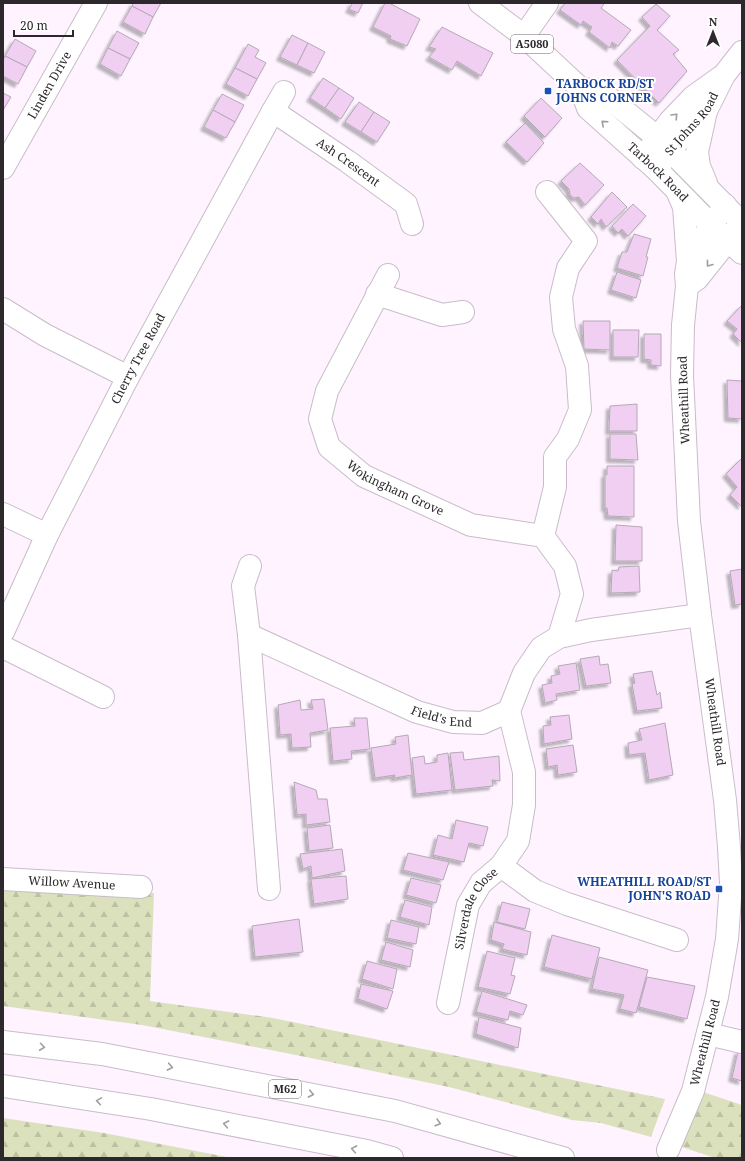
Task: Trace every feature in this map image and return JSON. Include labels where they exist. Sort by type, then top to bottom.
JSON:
[{"type":"main road","name":"Linden Drive","points":[[3,168],[96,3]]},
{"type":"main road","name":"Tarbock Road","points":[[480,3],[524,36],[581,88],[588,108],[649,163],[735,247]]},
{"type":"main road","points":[[524,36],[547,3]]},
{"type":"main road","name":"St Johns Road","points":[[649,163],[664,144],[706,111],[724,75],[742,52]]},
{"type":"main road","name":"St Johns Road","points":[[664,144],[670,121],[693,97],[724,75]]},
{"type":"main road","name":"Tarbock Road","points":[[581,88],[600,90],[664,144],[742,222]]},
{"type":"main road","name":"Cherry Tree Road","points":[[3,632],[47,535],[128,377],[284,92]]},
{"type":"main road","name":"Ash Crescent","points":[[273,111],[347,161],[406,204],[412,224]]},
{"type":"main road","points":[[706,111],[697,152],[699,166],[708,188]]},
{"type":"main road","points":[[547,192],[586,242],[568,268],[561,297],[564,329],[577,366],[580,410],[568,438],[555,457],[555,486],[544,536],[564,566],[572,594],[559,637]]},
{"type":"main road","points":[[678,192],[684,207],[688,261]]},
{"type":"main road","name":"Wheathill Road","points":[[668,1150],[693,1092],[708,1034],[717,997],[736,884],[729,847],[734,799],[700,616],[689,521],[683,390],[683,325],[688,261],[724,205]]},
{"type":"main road","points":[[687,286],[735,247],[742,222]]},
{"type":"main road","name":"Wokingham Grove","points":[[388,275],[327,391],[320,419],[329,447],[364,476],[471,525],[544,536]]},
{"type":"main road","points":[[377,294],[442,314],[463,312]]},
{"type":"main road","points":[[3,309],[45,335],[128,377]]},
{"type":"main road","points":[[3,514],[47,535]]},
{"type":"main road","points":[[250,566],[243,586],[249,635],[269,889]]},
{"type":"main road","points":[[501,866],[518,841],[524,805],[524,772],[510,711],[524,673],[540,648],[559,637],[591,630],[700,616]]},
{"type":"main road","name":"Field's End","points":[[249,635],[417,712],[453,722],[482,723],[510,711]]},
{"type":"main road","points":[[3,646],[103,697]]},
{"type":"main road","name":"Silverdale Close","points":[[448,1003],[468,905],[481,883],[501,866],[535,891],[567,904],[677,940]]},
{"type":"main road","name":"Willow Avenue","points":[[3,878],[142,887]]},
{"type":"main road","points":[[708,1034],[742,1042]]},
{"type":"main road","name":"M62","points":[[3,1042],[102,1054],[395,1111],[563,1158]]},
{"type":"main road","points":[[3,1086],[151,1109],[367,1151],[392,1158]]},
{"type":"green space","points":[[3,891],[154,893],[150,1001],[273,1018],[665,1099],[651,1137],[601,1123],[572,1120],[449,1087],[311,1058],[142,1025],[3,1006]]},
{"type":"green space","points":[[700,1091],[742,1105],[742,1158],[715,1158],[682,1147]]},
{"type":"green space","points":[[3,1118],[104,1133],[232,1158],[3,1158]]},
{"type":"building","points":[[133,3],[161,3],[153,17],[132,6]]},
{"type":"building","points":[[351,3],[363,3],[358,13],[349,9],[352,4]]},
{"type":"building","points":[[385,3],[389,3],[420,19],[407,46],[390,39],[391,36],[373,27]]},
{"type":"building","points":[[565,3],[603,3],[604,4],[601,8],[631,30],[618,46],[612,42],[610,48],[589,32],[592,27],[583,21],[581,25],[560,10]]},
{"type":"building","points":[[656,4],[670,16],[657,30],[679,50],[673,54],[687,71],[659,103],[617,60],[650,26],[642,17]]},
{"type":"building","points":[[132,6],[153,17],[145,34],[123,22]]},
{"type":"building","points":[[442,27],[493,53],[481,76],[457,61],[452,70],[429,57],[436,49],[429,47]]},
{"type":"building","points":[[117,31],[139,43],[130,59],[108,48]]},
{"type":"building","points":[[292,35],[308,43],[297,65],[280,57]]},
{"type":"building","points":[[15,39],[36,51],[27,67],[5,56]]},
{"type":"building","points":[[308,43],[325,52],[314,73],[297,65]]},
{"type":"building","points":[[248,44],[259,50],[255,57],[266,63],[257,79],[235,68]]},
{"type":"building","points":[[108,48],[130,59],[121,76],[100,64]]},
{"type":"building","points":[[5,56],[27,67],[18,84],[3,76],[3,60]]},
{"type":"building","points":[[235,68],[257,79],[248,96],[226,84]]},
{"type":"building","points":[[323,78],[339,88],[325,108],[310,98]]},
{"type":"building","points":[[339,88],[354,98],[341,119],[325,108]]},
{"type":"building","points":[[3,93],[11,97],[3,110]]},
{"type":"building","points":[[222,94],[244,105],[235,122],[213,110]]},
{"type":"building","points":[[541,98],[562,118],[545,137],[524,116]]},
{"type":"building","points":[[359,102],[374,112],[361,132],[345,122]]},
{"type":"building","points":[[213,110],[235,122],[226,138],[204,127]]},
{"type":"building","points":[[374,112],[390,122],[377,142],[361,132]]},
{"type":"building","points":[[525,123],[544,143],[527,162],[506,142]]},
{"type":"building","points":[[580,163],[604,185],[585,205],[579,197],[574,198],[570,195],[569,189],[561,181]]},
{"type":"building","points":[[612,192],[627,207],[606,227],[601,219],[598,224],[591,217]]},
{"type":"building","points":[[633,204],[646,216],[628,236],[622,229],[618,233],[612,226]]},
{"type":"building","points":[[634,234],[651,239],[643,276],[617,268],[622,252],[627,252]]},
{"type":"building","points":[[617,272],[641,280],[636,298],[611,290]]},
{"type":"building","points":[[742,305],[742,343],[733,334],[737,329],[727,321]]},
{"type":"building","points":[[583,321],[610,321],[610,350],[584,349]]},
{"type":"building","points":[[613,330],[639,330],[638,357],[613,357]]},
{"type":"building","points":[[644,334],[661,334],[661,366],[651,365],[651,360],[644,359]]},
{"type":"building","points":[[727,380],[742,381],[742,419],[728,418]]},
{"type":"building","points":[[637,404],[637,431],[609,431],[610,406]]},
{"type":"building","points":[[610,434],[636,434],[638,460],[610,459]]},
{"type":"building","points":[[742,458],[741,506],[730,495],[737,487],[726,474]]},
{"type":"building","points":[[607,466],[634,466],[634,517],[608,516],[607,508],[605,508],[605,474],[607,475]]},
{"type":"building","points":[[616,525],[642,527],[642,561],[615,561]]},
{"type":"building","points":[[639,566],[640,592],[611,593],[612,570],[618,571],[619,567]]},
{"type":"building","points":[[742,569],[742,604],[735,605],[730,571]]},
{"type":"building","points":[[599,656],[600,665],[608,664],[611,683],[586,686],[580,659]]},
{"type":"building","points":[[576,663],[580,690],[556,694],[557,700],[545,703],[542,685],[552,683],[551,676],[560,674],[558,666]]},
{"type":"building","points":[[652,671],[657,695],[660,692],[662,708],[637,711],[632,684],[635,683],[633,674]]},
{"type":"building","points":[[324,699],[328,730],[310,733],[311,747],[292,748],[291,734],[280,735],[278,705],[300,700],[301,710],[313,709],[311,700]]},
{"type":"building","points":[[569,715],[572,739],[544,744],[543,726],[551,725],[550,717]]},
{"type":"building","points":[[354,718],[367,718],[370,749],[351,751],[352,759],[333,761],[330,728],[355,726]]},
{"type":"building","points":[[665,723],[673,775],[649,780],[645,753],[629,755],[628,743],[642,740],[639,729]]},
{"type":"building","points":[[408,735],[412,775],[394,778],[395,775],[375,778],[371,748],[396,744],[395,737]]},
{"type":"building","points":[[573,745],[577,772],[558,775],[557,765],[548,767],[546,749]]},
{"type":"building","points":[[463,752],[464,760],[499,756],[500,781],[492,780],[493,786],[455,790],[450,753]]},
{"type":"building","points":[[448,753],[452,790],[416,794],[412,758],[424,756],[425,764],[437,762],[437,755]]},
{"type":"building","points":[[294,782],[316,790],[318,799],[327,799],[330,822],[306,825],[306,814],[297,815]]},
{"type":"building","points":[[456,820],[488,827],[483,846],[469,843],[464,862],[433,855],[438,835],[452,839]]},
{"type":"building","points":[[330,825],[333,848],[309,851],[307,828]]},
{"type":"building","points":[[342,849],[345,871],[312,878],[311,866],[303,869],[300,854]]},
{"type":"building","points":[[408,853],[449,862],[443,880],[403,870]]},
{"type":"building","points":[[346,876],[348,899],[314,904],[311,879]]},
{"type":"building","points":[[411,878],[441,885],[436,903],[406,895]]},
{"type":"building","points":[[405,900],[432,907],[429,925],[400,917]]},
{"type":"building","points":[[502,902],[530,909],[525,929],[497,922]]},
{"type":"building","points":[[299,919],[303,952],[255,957],[252,926]]},
{"type":"building","points":[[391,920],[419,927],[416,944],[387,938]]},
{"type":"building","points":[[494,922],[531,932],[527,955],[502,949],[504,944],[491,940]]},
{"type":"building","points":[[552,935],[600,948],[592,979],[544,967]]},
{"type":"building","points":[[386,942],[413,950],[410,967],[381,960]]},
{"type":"building","points":[[487,951],[515,958],[511,975],[515,976],[510,994],[478,987]]},
{"type":"building","points":[[599,957],[648,970],[636,1013],[620,1009],[624,995],[592,989]]},
{"type":"building","points":[[367,961],[397,969],[393,989],[362,979]]},
{"type":"building","points":[[647,977],[695,986],[687,1019],[639,1007]]},
{"type":"building","points":[[361,984],[393,991],[387,1009],[358,999]]},
{"type":"building","points":[[482,991],[527,1005],[523,1015],[510,1011],[508,1020],[476,1012]]},
{"type":"building","points":[[479,1017],[521,1028],[518,1048],[476,1034]]},
{"type":"building","points":[[738,1051],[742,1051],[742,1081],[732,1078]]},
{"type":"place","name":"TARBOCK RD/ST JOHNS CORNER","points":[[548,91]]},
{"type":"place","name":"WHEATHILL ROAD/ST JOHN'S ROAD","points":[[719,889]]}]
